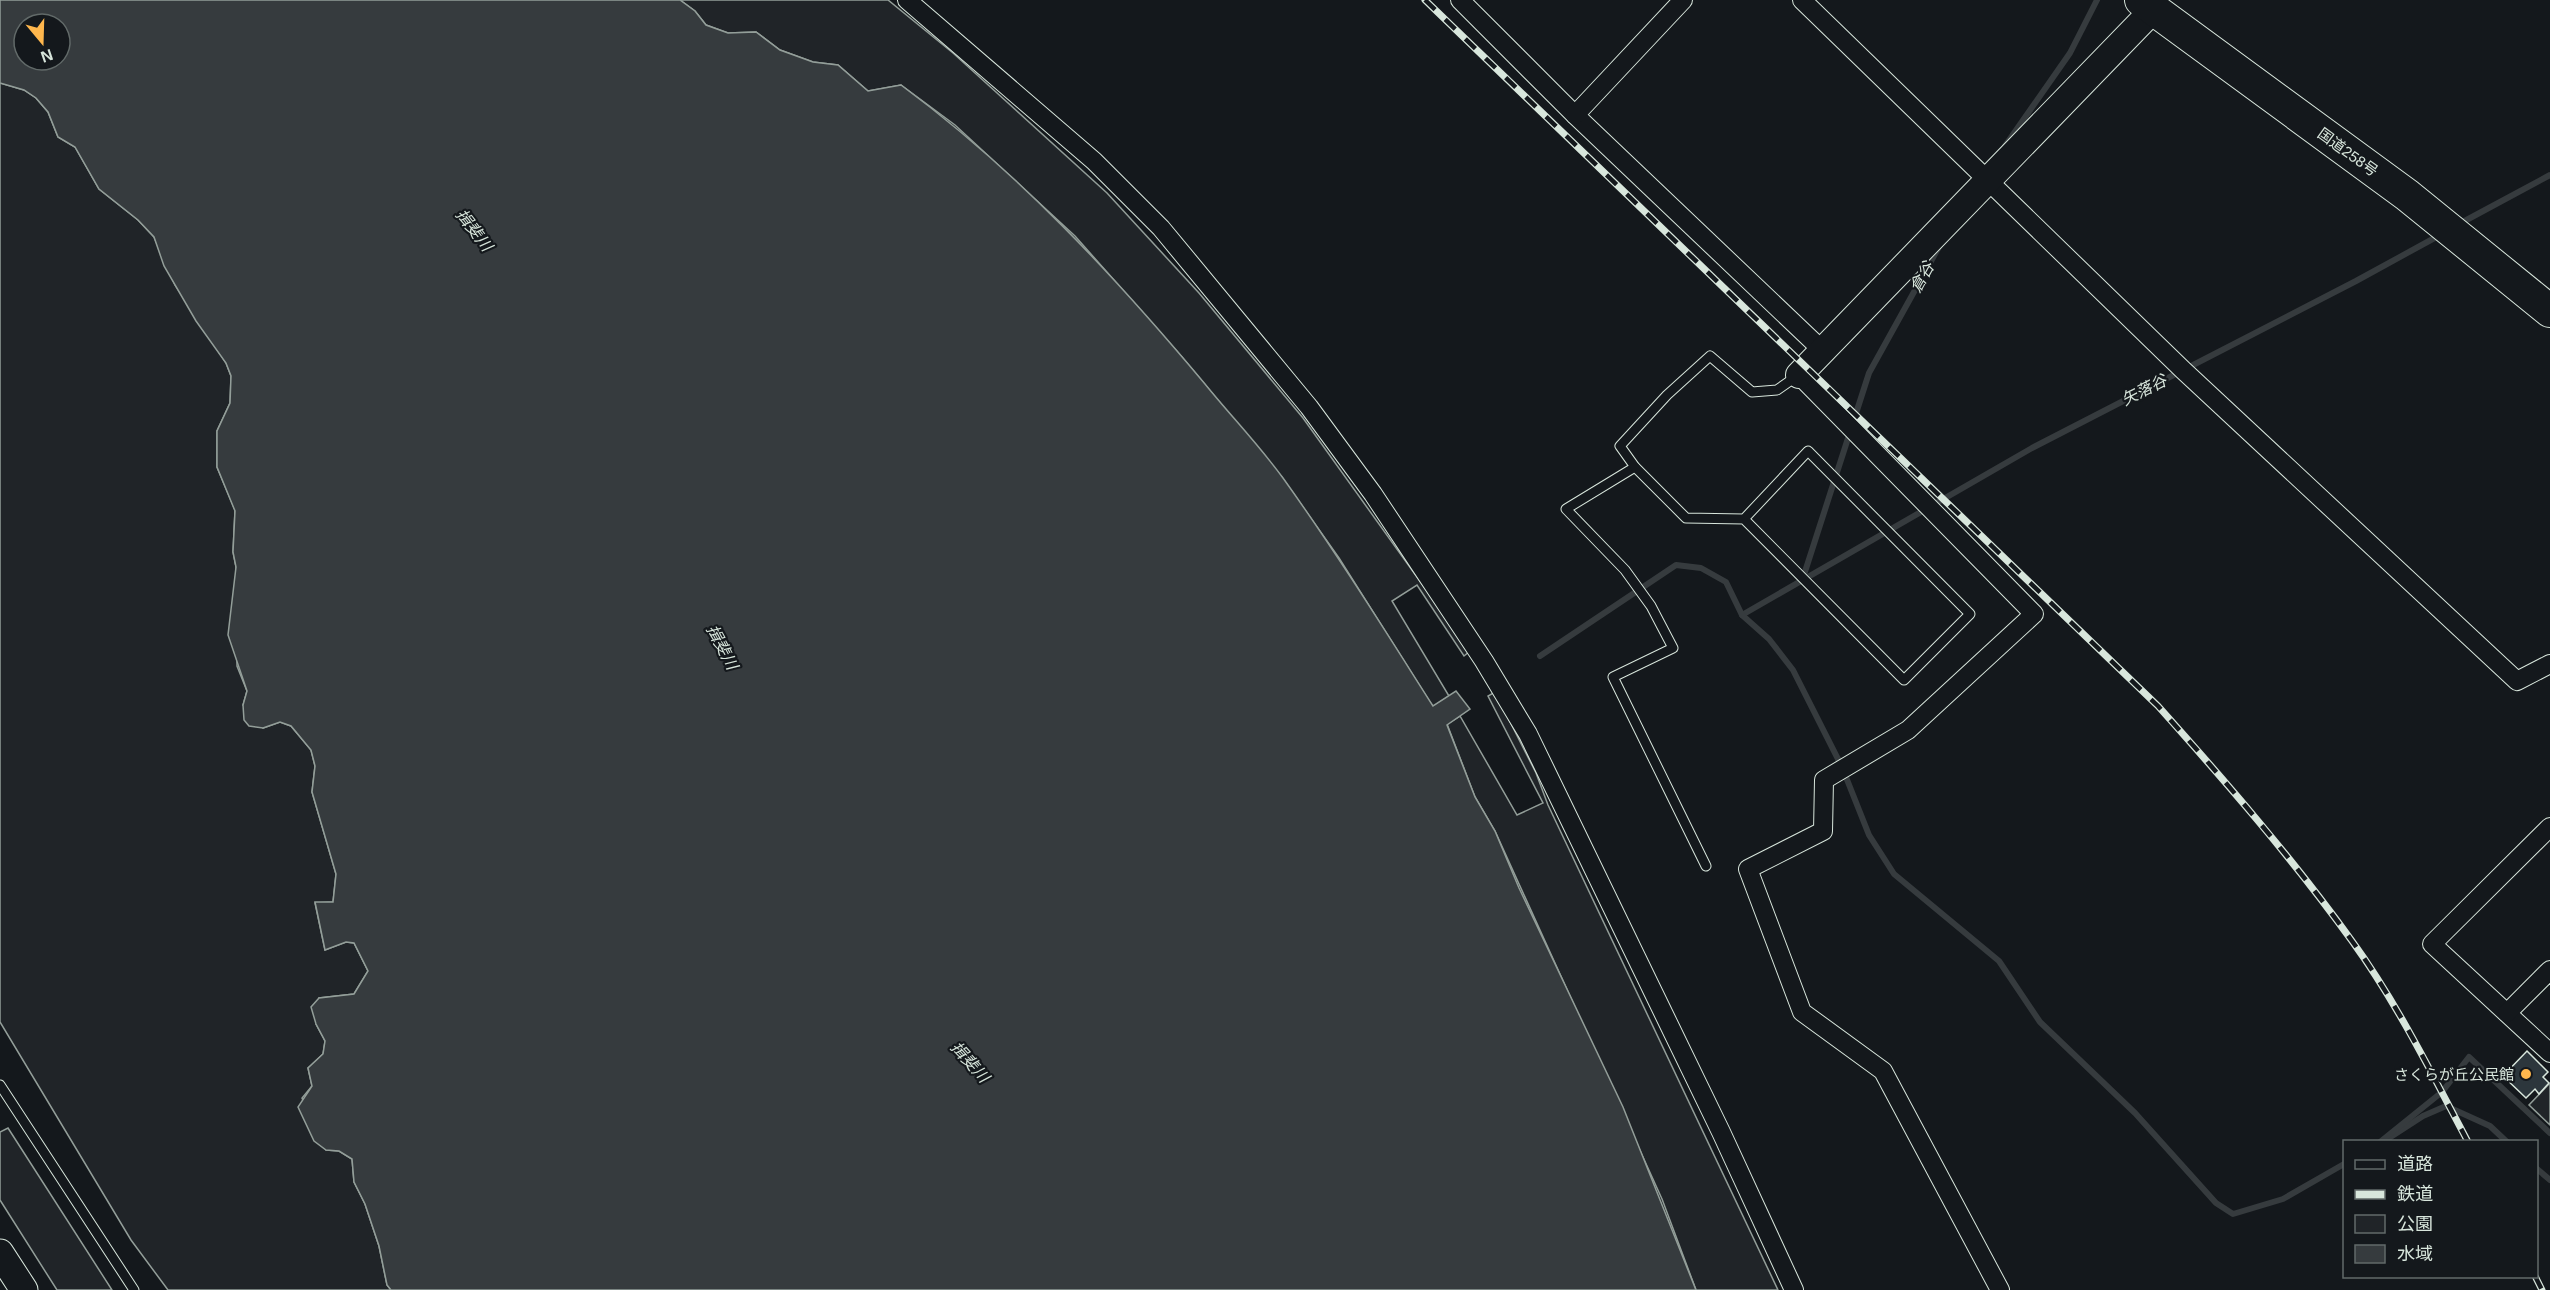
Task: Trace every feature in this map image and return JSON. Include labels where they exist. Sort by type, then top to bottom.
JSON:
[{"type":"highway","name":"国道258号","points":[[2153,3],[2407,195],[2550,310]]},
{"type":"main road","points":[[0,1254],[24,1290]]},
{"type":"street","points":[[907,0],[1094,161],[1161,228],[1309,407],[1373,494],[1484,661],[1528,734],[1721,1132],[1794,1290]]},
{"type":"street","points":[[1460,0],[1575,116],[1821,350]]},
{"type":"street","points":[[1575,116],[1683,0]]},
{"type":"street","points":[[1802,0],[2183,370],[2517,681],[2550,664]]},
{"type":"street","points":[[2000,1290],[1883,1071],[1802,1012],[1748,869],[1823,831],[1824,780],[1908,730],[2034,614],[1799,375],[2153,3]]},
{"type":"street","points":[[2550,827],[2432,944],[2550,1053]]},
{"type":"street","points":[[2507,1013],[2550,970]]},
{"type":"lane","points":[[1744,519],[1808,451],[1970,614],[1904,680],[1744,519],[1686,518],[1635,467],[1620,446],[1667,394],[1710,356],[1752,392],[1777,390],[1799,375]]},
{"type":"lane","points":[[1635,467],[1566,509],[1624,570],[1650,606],[1673,648],[1613,677],[1706,866]]},
{"type":"lane","points":[[0,1084],[134,1290]]},
{"type":"green space","points":[[680,0],[888,0],[953,53],[1107,193],[1199,293],[1303,418],[1470,651],[1464,656],[1417,585],[1392,601],[1449,696],[1433,707],[1339,558],[1281,476],[1182,357],[1075,236],[955,125],[901,85],[868,91],[838,65],[813,62],[780,50],[756,32],[728,33],[706,25],[695,11]]},
{"type":"green space","points":[[0,83],[24,90],[36,98],[48,112],[58,137],[75,147],[99,189],[138,220],[154,237],[175,285],[226,363],[231,376],[230,403],[217,431],[217,467],[235,510],[233,552],[236,567],[237,666],[247,691],[243,705],[263,728],[280,722],[291,726],[311,750],[315,766],[312,792],[336,874],[333,902],[315,903],[325,950],[346,942],[354,943],[368,971],[354,994],[319,998],[316,1024],[325,1041],[323,1054],[308,1068],[312,1086],[302,1098],[326,1150],[339,1151],[352,1159],[354,1182],[365,1204],[379,1246],[387,1285],[391,1290],[168,1290],[131,1240],[0,1022]]},
{"type":"green space","points":[[1495,692],[1536,773],[1548,805],[1778,1290],[1696,1290],[1662,1199],[1495,831],[1475,797],[1447,724],[1460,716],[1517,815],[1543,803],[1488,696]]},
{"type":"green space","points":[[2550,1083],[2550,1125],[2529,1105]]},
{"type":"green space","points":[[8,1128],[112,1290],[57,1290],[0,1200],[0,1132]]},
{"type":"water","name":"揖斐川","points":[[0,0],[680,0],[695,11],[706,25],[728,33],[756,32],[780,50],[813,62],[838,65],[868,91],[901,85],[984,152],[1099,263],[1170,343],[1283,478],[1341,562],[1433,706],[1456,691],[1470,709],[1447,725],[1475,797],[1495,831],[1519,888],[1623,1107],[1696,1290],[391,1290],[387,1285],[379,1246],[365,1204],[354,1182],[352,1159],[339,1151],[326,1150],[314,1141],[298,1107],[312,1086],[308,1068],[323,1054],[325,1041],[316,1024],[311,1007],[319,998],[354,994],[368,971],[354,943],[346,942],[325,950],[315,902],[333,902],[336,874],[312,792],[315,766],[311,750],[291,726],[280,722],[263,728],[249,726],[244,720],[243,705],[247,691],[228,635],[236,567],[233,552],[235,511],[217,467],[217,431],[230,403],[231,376],[226,363],[196,321],[164,266],[154,237],[138,220],[99,189],[75,147],[58,137],[48,112],[36,98],[24,90],[0,83]]},
{"type":"building","name":"さくらが丘公民館","points":[[2527,1051],[2548,1072],[2543,1077],[2549,1083],[2539,1094],[2535,1089],[2526,1098],[2503,1076]]},
{"type":"waterway","name":"倉谷","points":[[2005,146],[2070,53],[2097,0]]},
{"type":"waterway","name":"矢落谷","points":[[2459,224],[2550,175]]},
{"type":"waterway","name":"矢落谷","points":[[1742,615],[2032,448],[2356,281],[2440,235]]},
{"type":"waterway","name":"倉谷","points":[[1802,581],[1869,373],[1940,245]]},
{"type":"waterway","points":[[1540,656],[1676,565],[1701,568],[1726,582],[1742,615],[1769,639],[1793,670],[1842,767],[1869,835],[1894,874],[1999,961],[2040,1022],[2135,1113],[2216,1203],[2233,1214],[2283,1199],[2343,1165]]},
{"type":"waterway","points":[[2382,1140],[2442,1092],[2469,1057],[2550,1133]]},
{"type":"waterway","points":[[2389,1138],[2423,1116],[2446,1106],[2490,1126],[2505,1140]]},
{"type":"waterway","points":[[2538,1170],[2550,1180]]},
{"type":"railway","points":[[1425,0],[2158,706],[2258,821],[2352,941],[2399,1014],[2467,1140]]},
{"type":"railway","points":[[2536,1278],[2542,1290]]},
{"type":"place","name":"さくらが丘公民館","points":[[2526,1074]]}]
